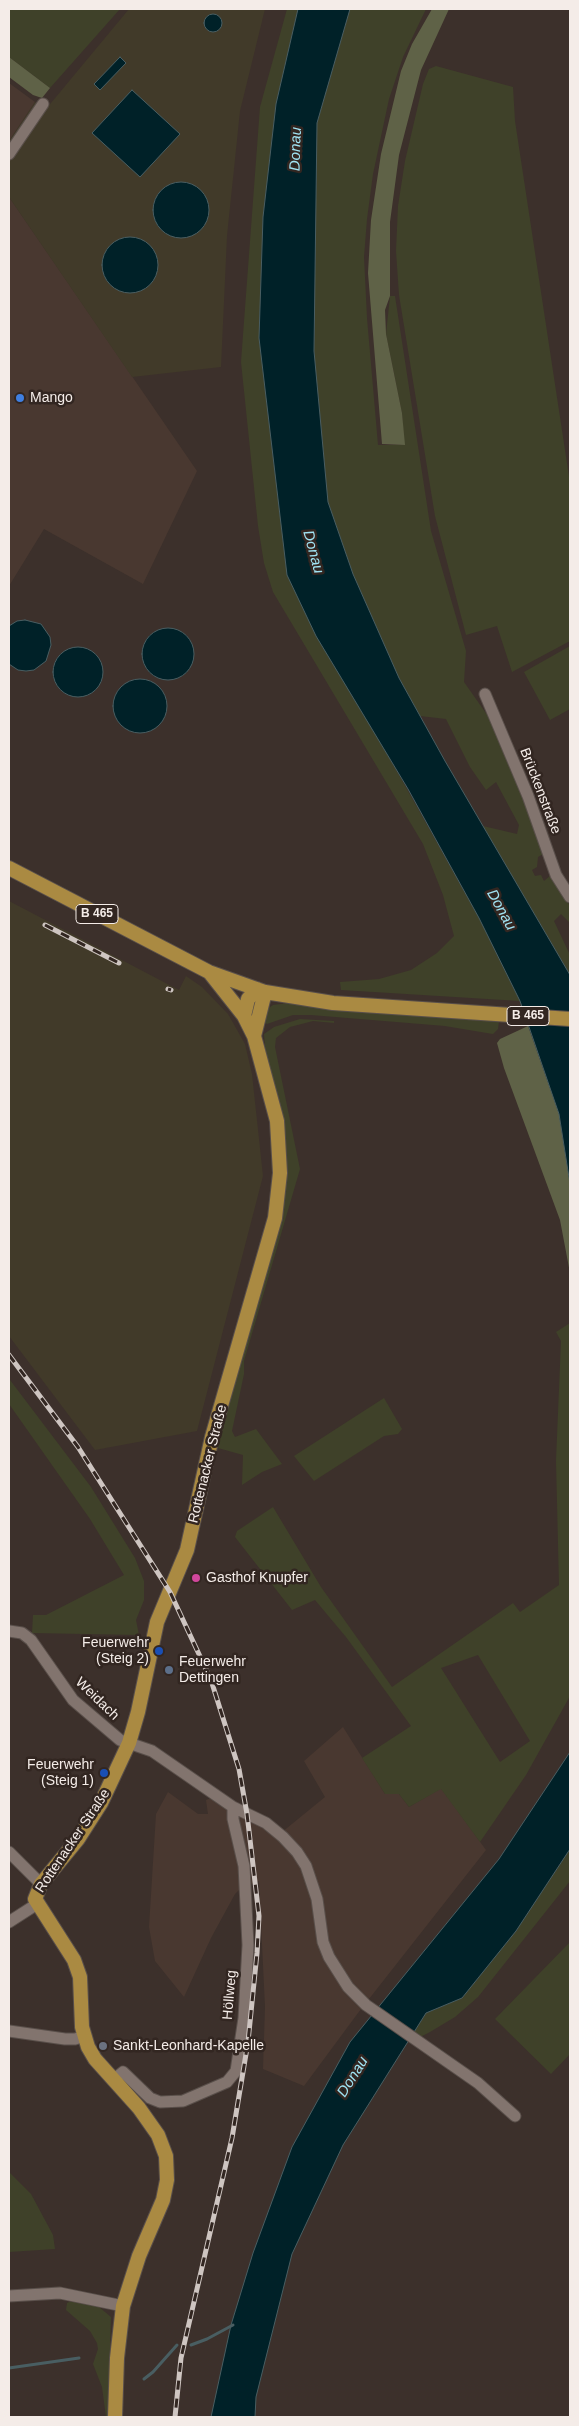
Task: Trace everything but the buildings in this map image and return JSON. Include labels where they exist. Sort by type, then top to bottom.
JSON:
[{"type":"main road","name":"B 465","points":[[9,868],[186,961],[209,972],[261,991],[325,1002],[570,1019]]},
{"type":"main road","name":"Rottenacker Straße","points":[[115,2417],[117,2358],[123,2306],[139,2256],[163,2200],[167,2180],[166,2156],[158,2136],[139,2108],[95,2059],[85,2036],[80,1977],[74,1960],[37,1904],[36,1893],[78,1839],[101,1803],[129,1743],[138,1712],[157,1622],[187,1550],[212,1437],[275,1218],[280,1173],[276,1121],[254,1036],[244,1016],[209,972]]},
{"type":"main road","name":"Rottenacker Straße","points":[[254,1036],[261,991]]},
{"type":"main road","points":[[244,1016],[248,998],[261,991]]},
{"type":"street","points":[[9,154],[43,104]]},
{"type":"street","name":"Brückenstraße","points":[[485,694],[528,796],[556,875],[570,893]]},
{"type":"street","name":"Weidach","points":[[9,1631],[22,1633],[31,1640],[73,1700],[111,1733],[129,1743]]},
{"type":"street","points":[[129,1743],[152,1751],[234,1807],[266,1823],[297,1852],[306,1866],[317,1899],[323,1942],[329,1957],[348,1987],[366,2005],[478,2083],[515,2116]]},
{"type":"street","name":"Höllweg","points":[[114,2080],[124,2072],[150,2098],[160,2102],[183,2101],[228,2082],[236,2071],[244,2018],[248,1945],[244,1866],[233,1819],[234,1807]]},
{"type":"street","points":[[9,1852],[42,1884]]},
{"type":"street","points":[[9,1922],[37,1904]]},
{"type":"street","points":[[9,2031],[66,2039],[85,2036]]},
{"type":"street","points":[[9,2296],[60,2293],[123,2306]]},
{"type":"shaded area","points":[[129,9],[265,9],[240,111],[227,236],[221,367],[132,377],[9,197],[9,141],[35,102],[46,109]]},
{"type":"shaded area","points":[[9,83],[35,102],[9,141]]},
{"type":"shaded area","points":[[9,197],[197,471],[143,584],[44,529],[9,586]]},
{"type":"shaded area","points":[[9,901],[179,990],[186,976],[202,987],[228,1014],[245,1044],[252,1074],[263,1176],[197,1431],[95,1450],[9,1336]]},
{"type":"shaded area","points":[[343,1727],[385,1794],[399,1794],[409,1807],[441,1788],[486,1850],[358,2013],[304,2086],[263,2069],[265,2007],[259,1881],[241,1888],[235,1894],[211,1938],[184,1997],[155,1961],[149,1927],[156,1814],[168,1792],[198,1814],[208,1814],[206,1800],[214,1797],[276,1837],[325,1797],[304,1761]]},
{"type":"green space","points":[[9,9],[120,9],[50,88],[9,57]]},
{"type":"green space","points":[[287,9],[298,9],[276,104],[263,217],[259,338],[287,575],[479,918],[520,1001],[341,990],[340,982],[379,979],[411,970],[437,953],[454,936],[443,895],[423,844],[273,592],[264,563],[258,526],[241,362],[260,107]]},
{"type":"green space","points":[[350,9],[426,9],[403,57],[389,99],[373,174],[367,219],[364,257],[367,318],[378,445],[404,445],[402,413],[386,334],[390,296],[395,296],[431,531],[466,651],[464,682],[495,726],[545,853],[538,857],[537,867],[532,870],[535,876],[541,875],[544,881],[551,875],[570,906],[570,923],[561,914],[554,921],[570,955],[570,975],[483,826],[517,834],[519,825],[496,782],[486,790],[470,767],[446,719],[420,716],[399,678],[353,574],[328,502],[314,351],[317,123]]},
{"type":"green space","points":[[432,9],[449,9],[421,70],[399,155],[390,222],[390,296],[385,310],[386,334],[402,413],[405,445],[382,444],[368,273],[371,220],[381,154],[401,71],[412,44]]},
{"type":"green space","points":[[9,57],[50,88],[42,98],[33,95],[9,77]]},
{"type":"green space","points":[[436,66],[513,87],[515,121],[570,483],[570,641],[512,672],[497,626],[466,635],[435,516],[399,295],[396,251],[398,206],[405,161],[423,84],[429,69]]},
{"type":"green space","points":[[570,646],[570,709],[550,720],[524,672]]},
{"type":"green space","points":[[288,1003],[450,1015],[499,1021],[498,1029],[493,1034],[445,1026],[311,1015],[293,1015],[267,1024],[264,1022],[266,1010],[273,1005]]},
{"type":"green space","points":[[300,1019],[334,1021],[334,1023],[313,1021],[290,1027],[276,1038],[275,1047],[300,1169],[244,1361],[244,1374],[232,1431],[235,1437],[256,1429],[282,1464],[262,1472],[242,1485],[243,1455],[218,1448],[238,1367],[259,1300],[278,1225],[287,1177],[282,1127],[266,1058],[264,1034],[274,1027]]},
{"type":"green space","points":[[528,1026],[559,1114],[570,1184],[570,1273],[560,1220],[504,1068],[497,1043],[500,1039]]},
{"type":"green space","points":[[570,1323],[570,1696],[526,1775],[480,1842],[441,1789],[409,1807],[399,1794],[385,1794],[362,1758],[411,1726],[346,1637],[315,1600],[292,1610],[235,1537],[237,1531],[273,1507],[321,1587],[392,1687],[513,1603],[520,1612],[559,1585],[556,1461],[561,1341],[556,1332]],"holes":[[[478,1655],[530,1741],[500,1762],[441,1668]]]},
{"type":"green space","points":[[10,1380],[91,1487],[135,1558],[144,1581],[144,1600],[136,1620],[139,1635],[32,1633],[33,1615],[46,1615],[124,1575],[90,1519],[9,1404]]},
{"type":"green space","points":[[384,1398],[402,1429],[398,1434],[384,1436],[314,1481],[294,1456]]},
{"type":"green space","points":[[570,1849],[570,1881],[478,1997],[455,2017],[430,2032],[418,2038],[412,2035],[426,2013],[462,1998],[516,1931]]},
{"type":"green space","points":[[570,1942],[570,2054],[551,2074],[495,2019]]},
{"type":"green space","points":[[9,2172],[31,2194],[53,2235],[55,2249],[9,2252]]},
{"type":"green space","points":[[73,2300],[99,2307],[111,2317],[108,2417],[106,2417],[102,2387],[93,2364],[98,2349],[97,2343],[90,2331],[66,2310],[67,2303]]},
{"type":"water","name":"Donau","points":[[298,9],[350,9],[317,123],[314,351],[328,502],[353,574],[399,678],[445,761],[570,975],[570,1184],[559,1114],[520,1001],[479,918],[408,789],[316,636],[287,575],[259,338],[263,217],[276,104]]},
{"type":"water","points":[[213,14],[219,17],[222,23],[219,29],[213,32],[207,29],[204,23],[207,17]]},
{"type":"water","points":[[120,57],[126,63],[100,90],[94,84]]},
{"type":"water","points":[[132,90],[180,134],[140,177],[92,133]]},
{"type":"water","points":[[175,182],[187,182],[201,190],[209,204],[207,221],[201,230],[187,238],[175,238],[165,233],[158,226],[153,216],[153,204],[158,194],[165,187]]},
{"type":"water","points":[[124,237],[136,237],[150,245],[158,259],[156,276],[150,285],[136,293],[124,293],[114,288],[107,281],[102,271],[102,259],[107,249],[114,242]]},
{"type":"water","points":[[25,620],[41,624],[50,637],[51,645],[46,661],[34,670],[26,671],[18,670],[9,664],[9,626],[17,621]]},
{"type":"water","points":[[168,628],[178,630],[186,636],[192,644],[194,654],[192,664],[186,672],[178,678],[168,680],[158,678],[150,672],[144,664],[142,654],[144,644],[150,636],[158,630]]},
{"type":"water","points":[[73,647],[83,647],[96,654],[103,667],[103,677],[96,690],[83,697],[73,697],[64,693],[57,686],[53,677],[53,667],[57,658],[64,651]]},
{"type":"water","points":[[140,679],[150,681],[159,687],[165,696],[167,706],[165,716],[159,725],[150,731],[140,733],[130,731],[121,725],[115,716],[113,706],[115,696],[121,687],[130,681]]},
{"type":"water","name":"Donau","points":[[570,1752],[570,1849],[516,1931],[462,1998],[426,2013],[343,2145],[292,2254],[256,2397],[255,2417],[211,2417],[231,2325],[253,2253],[292,2147],[350,2042],[499,1859]]},
{"type":"waterway","points":[[191,2345],[233,2325]]},
{"type":"waterway","points":[[144,2379],[153,2372],[177,2345]]},
{"type":"waterway","points":[[9,2368],[79,2358]]},
{"type":"railway","points":[[45,925],[119,963]]},
{"type":"railway","points":[[9,1355],[78,1447],[170,1592],[211,1680],[239,1769],[247,1814],[259,1916],[248,2042],[232,2138],[181,2358],[175,2417]]},
{"type":"place","name":"Mango","points":[[20,398]]},
{"type":"place","name":"Gasthof Knupfer","points":[[196,1578]]},
{"type":"place","name":"Feuerwehr (Steig 2)","points":[[159,1651]]},
{"type":"place","name":"Feuerwehr Dettingen","points":[[169,1670]]},
{"type":"place","name":"Feuerwehr (Steig 1)","points":[[104,1773]]},
{"type":"place","name":"Sankt-Leonhard-Kapelle","points":[[103,2046]]}]
